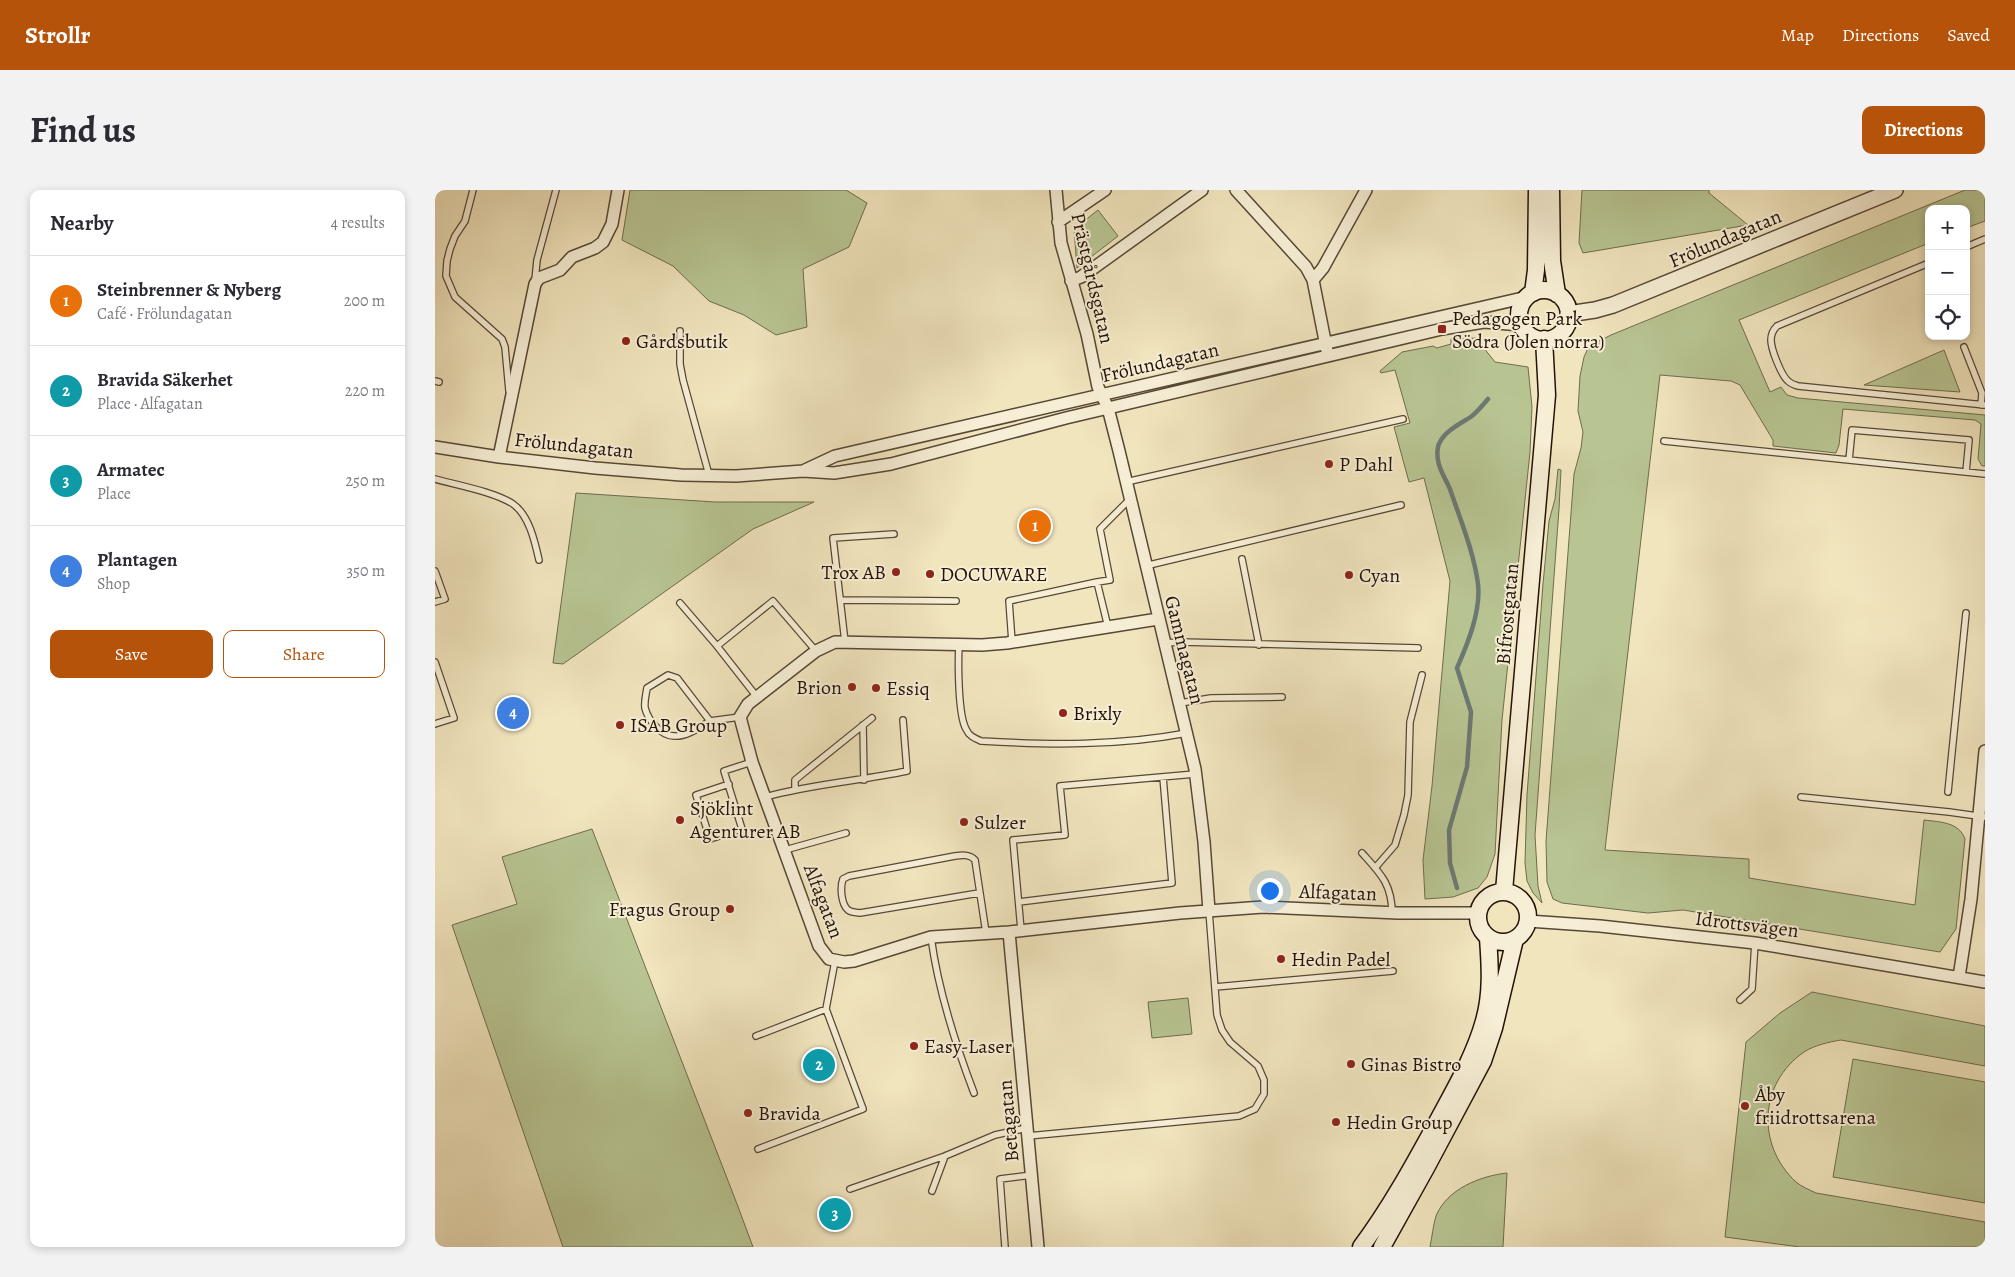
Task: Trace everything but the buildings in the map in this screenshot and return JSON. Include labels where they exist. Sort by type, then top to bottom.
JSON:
[{"type":"main road","points":[[1530,295],[1545,290],[1557,294],[1565,303],[1569,314],[1567,324],[1562,332],[1554,338],[1544,340],[1531,336],[1521,325],[1520,310],[1530,295],[1536,270],[1537,190]]},
{"type":"main road","points":[[1551,190],[1552,261],[1557,294]]},
{"type":"main road","name":"Bifrostgatan","points":[[1504,891],[1547,395],[1544,340]]},
{"type":"main road","points":[[1504,891],[1513,893],[1523,901],[1527,908],[1528,921],[1525,931],[1515,940],[1500,942],[1488,938],[1482,931],[1478,922],[1478,913],[1487,897],[1504,891]]},
{"type":"main road","points":[[1361,1247],[1413,1167],[1461,1078],[1478,1038],[1485,1020],[1489,992],[1488,938]]},
{"type":"main road","points":[[1382,1247],[1431,1161],[1483,1061],[1495,1028],[1515,940]]},
{"type":"street","points":[[499,457],[535,284],[539,278],[559,270],[572,258],[595,248],[603,242],[612,224],[618,190]]},
{"type":"street","name":"Prästgårdsgatan","points":[[1056,190],[1058,222],[1071,281],[1105,402]]},
{"type":"street","points":[[1058,222],[1105,190]]},
{"type":"street","points":[[1071,281],[1081,277],[1202,190]]},
{"type":"street","points":[[1236,190],[1306,267],[1313,280],[1326,350]]},
{"type":"street","points":[[1313,280],[1323,268],[1366,190]]},
{"type":"street","name":"Frölundagatan","points":[[1569,314],[1613,305],[1895,190]]},
{"type":"street","name":"Frölundagatan","points":[[803,471],[835,456],[1105,402],[1326,350],[1530,295]]},
{"type":"street","name":"Frölundagatan","points":[[1326,350],[1484,322],[1521,325]]},
{"type":"street","name":"Frölundagatan","points":[[435,447],[499,457],[621,471],[709,476],[803,471],[834,473],[891,464],[1066,418],[1105,402]]},
{"type":"street","name":"Gammagatan","points":[[1105,402],[1187,734],[1205,842],[1209,911]]},
{"type":"street","points":[[740,716],[748,704],[816,652],[835,642],[959,645],[1012,642],[1158,619]]},
{"type":"street","name":"Alfagatan","points":[[740,716],[752,762],[819,946],[829,959],[835,961],[855,960],[931,937],[1009,932],[1209,911],[1263,907],[1392,913],[1478,913]]},
{"type":"street","points":[[1959,977],[1982,817],[1985,758]]},
{"type":"street","name":"Idrottsvägen","points":[[1528,921],[1600,926],[1755,943],[1985,982]]},
{"type":"street","name":"Betagatan","points":[[1009,932],[1038,1247]]},
{"type":"lane","points":[[473,190],[465,221],[455,236],[450,249],[446,276],[455,297],[503,339],[510,398]]},
{"type":"lane","points":[[535,284],[537,260],[556,190]]},
{"type":"lane","points":[[1536,230],[1543,214],[1544,190]]},
{"type":"lane","points":[[1970,245],[1985,239]]},
{"type":"lane","points":[[1925,264],[1777,326],[1773,331],[1771,342],[1784,377],[1789,382],[1798,386],[1983,405],[1982,393],[1964,347]]},
{"type":"lane","points":[[680,331],[680,364],[683,380],[709,476]]},
{"type":"lane","points":[[1126,482],[1403,420]]},
{"type":"lane","points":[[1849,460],[1852,430],[1969,440],[1966,472]]},
{"type":"lane","points":[[1664,441],[1985,474]]},
{"type":"lane","points":[[435,479],[500,497],[515,505],[526,520],[539,560]]},
{"type":"lane","points":[[1012,642],[1009,601],[1110,580],[1101,529],[1130,499]]},
{"type":"lane","points":[[1145,566],[1401,505]]},
{"type":"lane","points":[[845,642],[833,538],[894,534]]},
{"type":"lane","points":[[1242,560],[1259,645]]},
{"type":"lane","points":[[435,571],[445,599],[435,602]]},
{"type":"lane","points":[[1097,582],[1107,628]]},
{"type":"lane","points":[[841,600],[956,601]]},
{"type":"lane","points":[[717,646],[773,601],[816,652]]},
{"type":"lane","points":[[680,603],[717,646],[757,698]]},
{"type":"lane","points":[[1948,792],[1966,612]]},
{"type":"lane","points":[[1165,643],[1418,648]]},
{"type":"lane","points":[[959,645],[961,704],[965,728],[971,737],[981,740],[1047,745],[1130,742],[1187,734]]},
{"type":"lane","points":[[435,662],[454,718],[435,724]]},
{"type":"lane","points":[[1375,868],[1395,844],[1404,815],[1408,795],[1410,722],[1422,675]]},
{"type":"lane","points":[[710,721],[677,678],[668,676],[647,688],[645,709],[655,726],[665,734],[675,736],[688,733],[710,721],[740,716]]},
{"type":"lane","points":[[1180,703],[1211,698],[1282,697]]},
{"type":"lane","points":[[795,790],[795,780],[872,718]]},
{"type":"lane","points":[[765,797],[907,771],[903,720]]},
{"type":"lane","points":[[863,725],[864,780]]},
{"type":"lane","points":[[729,784],[696,795],[710,839],[742,829],[729,784],[724,771],[752,762]]},
{"type":"lane","points":[[1021,930],[1013,840],[1065,835],[1061,786],[1195,774]]},
{"type":"lane","points":[[1019,902],[1173,883],[1163,777]]},
{"type":"lane","points":[[1801,797],[1982,817]]},
{"type":"lane","points":[[785,850],[846,833]]},
{"type":"lane","points":[[1362,853],[1388,885],[1392,898],[1392,913]]},
{"type":"lane","points":[[979,892],[860,913],[851,912],[847,909],[841,884],[843,879],[849,876],[966,855],[972,857],[975,860],[985,933]]},
{"type":"lane","points":[[850,1189],[945,1156],[995,1134],[1239,1116],[1255,1109],[1264,1094],[1265,1080],[1257,1066],[1230,1042],[1221,1030],[1217,1015],[1209,911]]},
{"type":"lane","points":[[931,937],[933,955],[955,1044],[974,1093]]},
{"type":"lane","points":[[1740,1000],[1752,989],[1755,943]]},
{"type":"lane","points":[[758,1149],[863,1109],[826,1009],[835,961]]},
{"type":"lane","points":[[1215,987],[1393,971]]},
{"type":"lane","points":[[757,1036],[826,1009]]},
{"type":"lane","points":[[932,1190],[945,1156]]},
{"type":"lane","points":[[1005,1247],[1000,1179],[1032,1175]]},
{"type":"green space","points":[[630,190],[846,190],[867,203],[849,247],[803,269],[807,327],[776,335],[744,315],[709,301],[673,266],[622,240]]},
{"type":"green space","points":[[1582,190],[1709,190],[1709,193],[1748,225],[1583,253],[1579,243]]},
{"type":"green space","points":[[1965,190],[1985,190],[1985,221],[1970,227],[1970,205],[1928,205]]},
{"type":"green space","points":[[1925,206],[1925,245],[1739,320],[1770,392],[1781,387],[1787,395],[1798,398],[1985,415],[1985,466],[1982,466],[1978,459],[1981,424],[1975,420],[1843,409],[1839,445],[1836,453],[1773,446],[1773,440],[1740,385],[1731,381],[1660,375],[1605,850],[1749,859],[1749,878],[1915,905],[1924,820],[1942,822],[1954,826],[1962,833],[1965,839],[1956,929],[1940,952],[1683,910],[1648,913],[1562,903],[1553,899],[1547,882],[1546,841],[1574,474],[1583,432],[1578,411],[1580,376],[1584,357],[1589,346],[1611,335]]},
{"type":"green space","points":[[1098,210],[1118,236],[1077,268],[1074,229]]},
{"type":"green space","points":[[1476,338],[1495,362],[1528,367],[1532,407],[1530,452],[1502,720],[1495,854],[1487,877],[1478,888],[1453,897],[1425,899],[1423,860],[1432,786],[1450,581],[1424,478],[1409,482],[1394,427],[1410,423],[1395,370],[1381,373],[1380,371],[1402,352],[1433,346],[1437,348],[1451,344],[1451,339]]},
{"type":"green space","points":[[1944,350],[1960,392],[1864,385]]},
{"type":"green space","points":[[1558,469],[1561,470],[1559,509],[1535,835],[1538,886],[1542,903],[1533,893],[1527,881],[1525,863],[1527,795],[1543,584],[1549,521],[1555,499]]},
{"type":"green space","points":[[576,493],[715,502],[814,502],[753,529],[563,664],[553,663]]},
{"type":"green space","points":[[592,829],[753,1247],[563,1247],[452,925],[517,904],[502,857]]},
{"type":"green space","name":"Åby friidrottsarena","points":[[1812,992],[1985,1026],[1985,1066],[1841,1040],[1813,1047],[1789,1065],[1778,1080],[1771,1097],[1768,1115],[1769,1133],[1774,1150],[1783,1167],[1796,1182],[1816,1193],[1985,1222],[1985,1247],[1800,1247],[1725,1237],[1746,1042],[1780,1013]]},
{"type":"green space","points":[[1188,998],[1192,1034],[1152,1038],[1148,1002]]},
{"type":"green space","points":[[1853,1059],[1985,1082],[1985,1203],[1833,1177]]},
{"type":"green space","points":[[1507,1173],[1503,1247],[1430,1247],[1436,1216],[1448,1198],[1456,1191],[1476,1181]]},
{"type":"waterway","points":[[1457,888],[1450,863],[1449,830],[1467,767],[1471,712],[1457,668],[1476,616],[1478,584],[1463,526],[1450,488],[1440,468],[1437,451],[1439,444],[1446,434],[1472,416],[1488,399]]},
{"type":"place","name":"Pedagogen Park Södra (Jolen norra)","points":[[1442,329]]},
{"type":"place","name":"Gårdsbutik","points":[[626,341]]},
{"type":"place","name":"P Dahl","points":[[1329,464]]},
{"type":"place","name":"Steinbrenner & Nyberg","points":[[1035,526]]},
{"type":"place","name":"Trox AB","points":[[896,572]]},
{"type":"place","name":"DOCUWARE","points":[[930,574]]},
{"type":"place","name":"Cyan","points":[[1349,575]]},
{"type":"place","name":"Brion","points":[[852,687]]},
{"type":"place","name":"Essiq","points":[[876,688]]},
{"type":"place","name":"Plantagen","points":[[513,713]]},
{"type":"place","name":"Brixly","points":[[1063,713]]},
{"type":"place","name":"ISAB Group","points":[[620,725]]},
{"type":"place","name":"Sjöklint Agenturer AB","points":[[680,820]]},
{"type":"place","name":"Sulzer","points":[[964,822]]},
{"type":"place","name":"Fragus Group","points":[[730,909]]},
{"type":"place","name":"Hedin Padel","points":[[1281,959]]},
{"type":"place","name":"Easy-Laser","points":[[914,1046]]},
{"type":"place","name":"Ginas Bistro","points":[[1351,1064]]},
{"type":"place","name":"Bravida Säkerhet","points":[[819,1065]]},
{"type":"place","name":"Åby friidrottsarena","points":[[1745,1106]]},
{"type":"place","name":"Bravida","points":[[748,1113]]},
{"type":"place","name":"Hedin Group","points":[[1336,1122]]},
{"type":"place","name":"Armatec","points":[[835,1214]]}]
